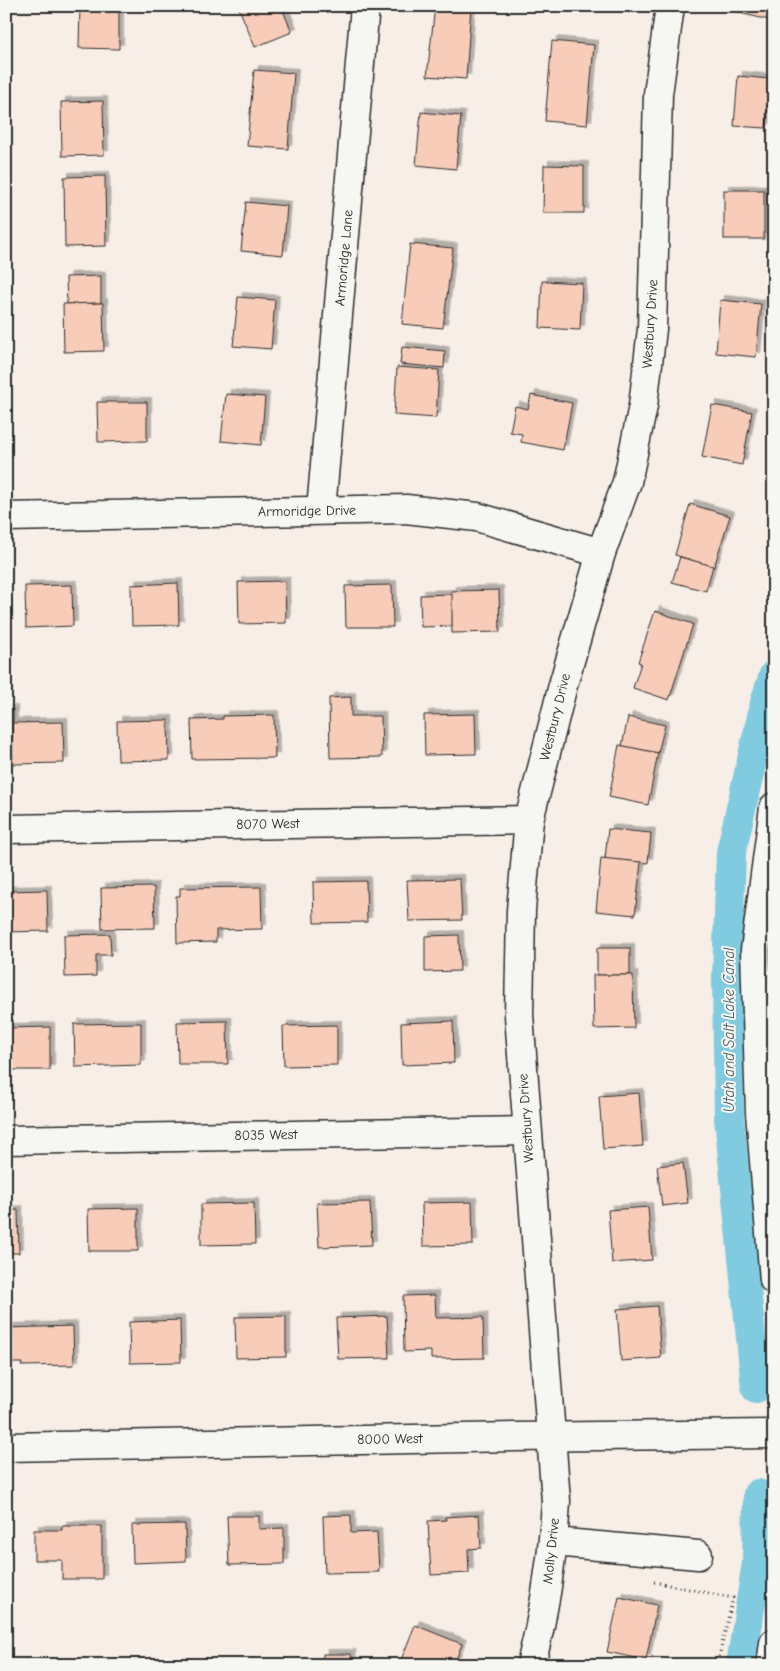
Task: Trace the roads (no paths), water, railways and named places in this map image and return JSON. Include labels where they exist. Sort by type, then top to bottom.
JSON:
[{"type":"street","name":"Armoridge Lane","points":[[321,510],[365,6]]},
{"type":"street","name":"Westbury Drive","points":[[552,1436],[526,1131],[519,1015],[521,910],[529,820],[563,685],[601,553],[627,482],[643,406],[652,329],[658,94],[670,6]]},
{"type":"street","name":"Armoridge Drive","points":[[6,517],[406,508],[477,517],[601,553]]},
{"type":"street","points":[[774,808],[755,950],[760,1114],[774,1280]]},
{"type":"street","name":"8070 West","points":[[6,829],[529,820]]},
{"type":"street","name":"8035 West","points":[[6,1140],[526,1131]]},
{"type":"street","name":"8000 West","points":[[6,1448],[552,1436],[774,1434]]},
{"type":"street","name":"Molly Drive","points":[[531,1665],[544,1614],[554,1542],[556,1501],[552,1436]]},
{"type":"street","points":[[554,1542],[698,1555]]},
{"type":"street","points":[[771,1665],[774,1643]]},
{"type":"waterway","name":"Utah and Salt Lake Canal","points":[[756,1388],[729,1118],[727,978],[731,852],[766,699],[774,675]]},
{"type":"waterway","name":"Utah and Salt Lake Canal","points":[[741,1665],[757,1563],[758,1494]]}]
